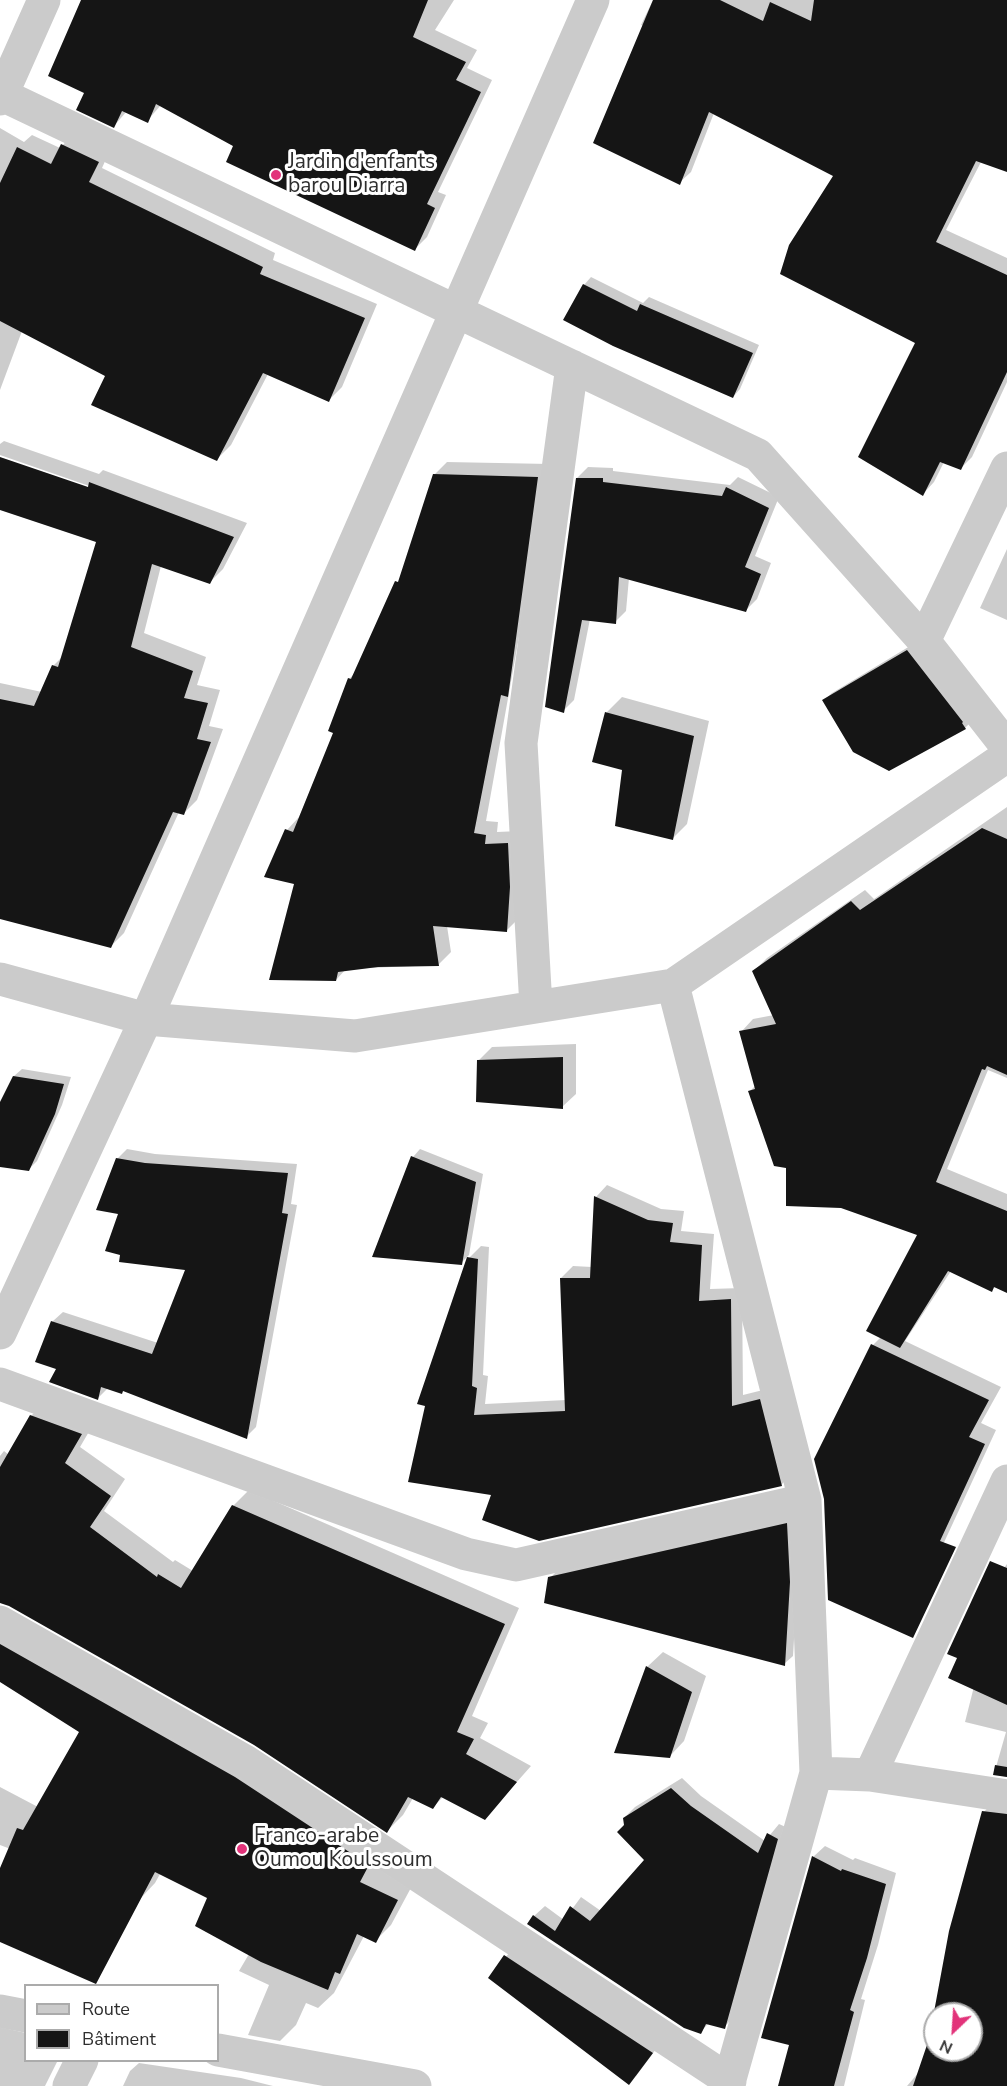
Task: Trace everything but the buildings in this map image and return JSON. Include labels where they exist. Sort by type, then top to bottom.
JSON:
[{"type":"street","points":[[44,0],[1,96],[758,455],[924,641],[1007,747]]},
{"type":"street","points":[[0,1333],[146,1019],[593,0]]},
{"type":"street","points":[[536,1007],[521,743],[572,366]]},
{"type":"street","points":[[924,641],[1007,468]]},
{"type":"street","points":[[0,979],[146,1019],[355,1036],[673,985],[1007,756]]},
{"type":"street","points":[[0,1622],[245,1761],[729,2083],[816,1773],[805,1500],[673,985]]},
{"type":"street","points":[[0,1384],[466,1554],[516,1565],[805,1500]]},
{"type":"street","points":[[870,1775],[1007,1481]]},
{"type":"street","points":[[816,1773],[870,1775],[1007,1796]]},
{"type":"street","points":[[0,2011],[24,2016]]},
{"type":"street","points":[[219,2050],[415,2086]]},
{"type":"street","points":[[69,2086],[81,2062]]},
{"type":"place","name":"Jardin d'enfants barou Diarra","points":[[276,175]]},
{"type":"place","name":"Franco-arabe Oumou Koulssoum","points":[[242,1849]]}]
